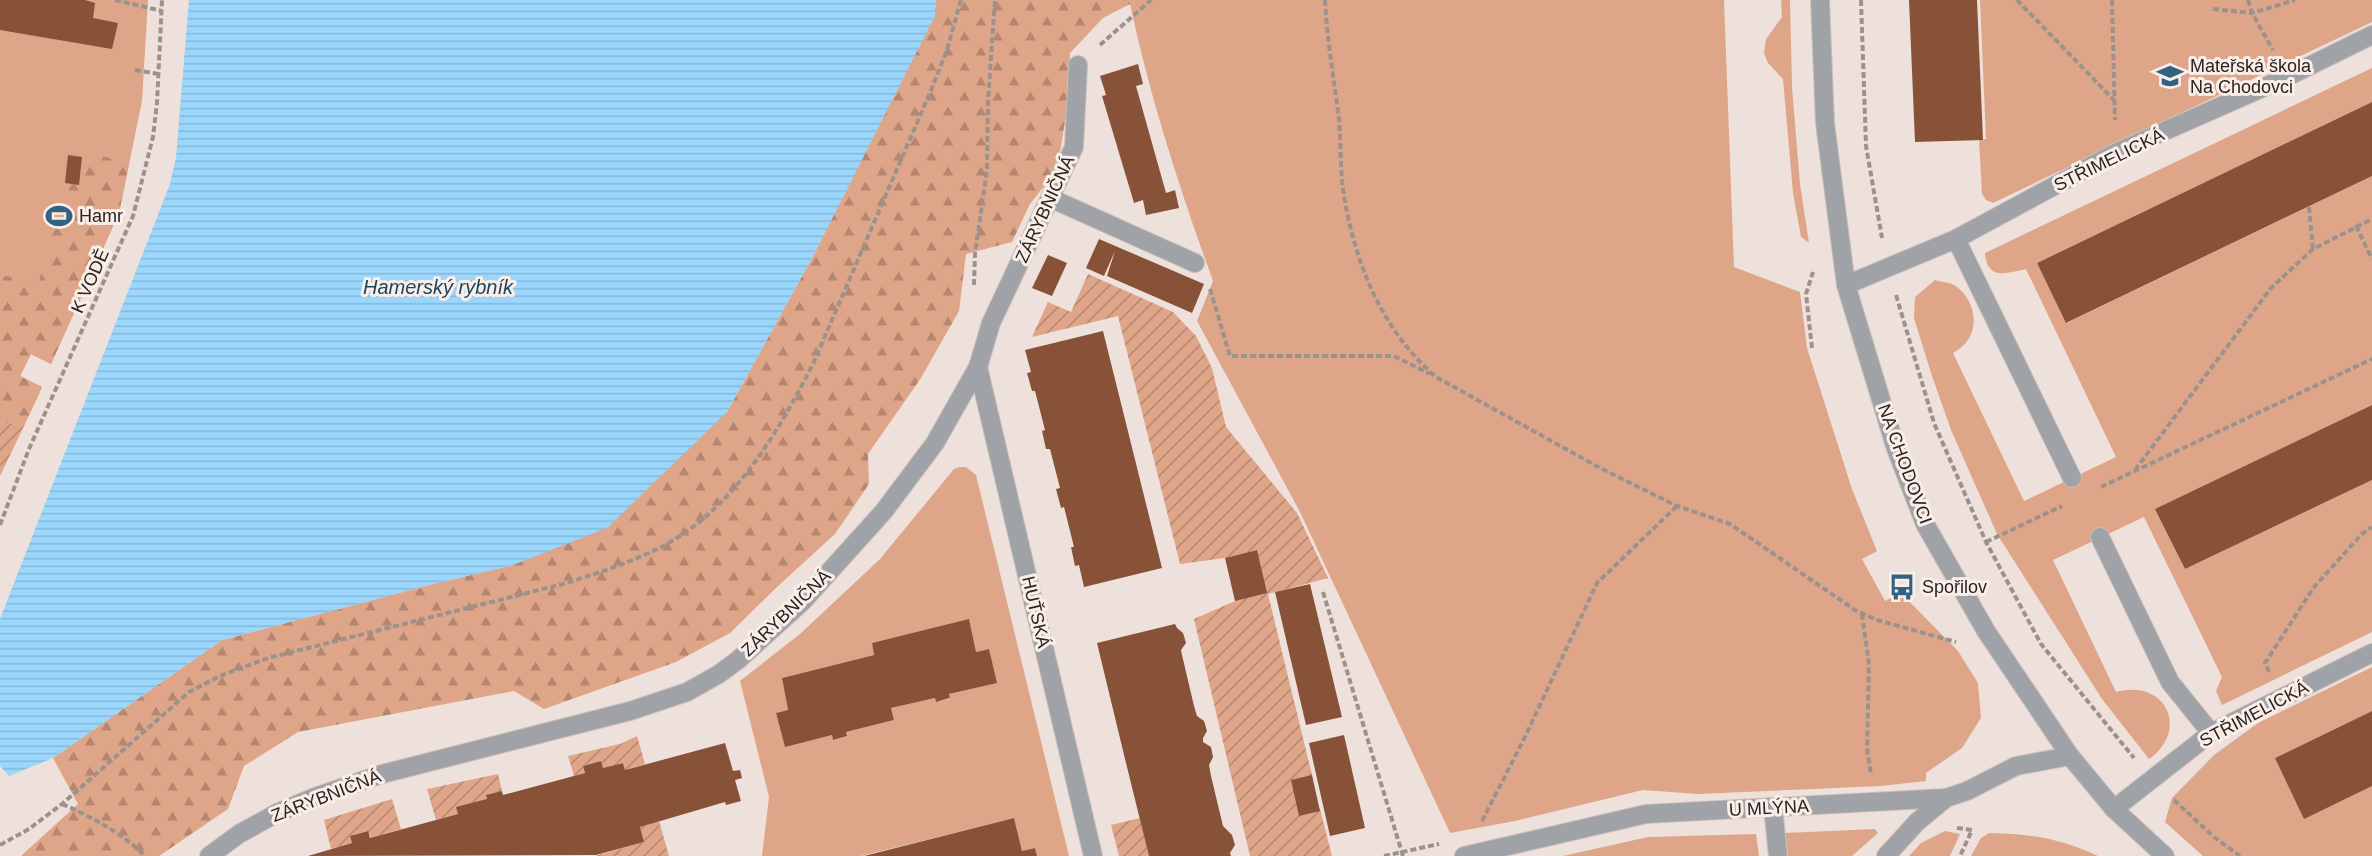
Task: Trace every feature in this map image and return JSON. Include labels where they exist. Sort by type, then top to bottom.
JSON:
[{"type":"street","name":"NA CHODOVCI","points":[[1820,0],[1825,123],[1846,285],[1896,449],[1925,524],[1986,631],[2070,756],[2114,809],[2165,856]]},
{"type":"street","name":"STŘIMELICKÁ","points":[[1846,285],[1956,240],[2115,153],[2287,77],[2372,35]]},
{"type":"street","name":"ZÁRYBNIČNÁ","points":[[208,856],[249,828],[278,813],[315,797],[382,774],[630,711],[687,692],[738,660],[803,601],[884,511],[935,443],[978,367],[991,323],[1074,147],[1078,65]]},
{"type":"street","points":[[1050,198],[1195,263]]},
{"type":"street","points":[[1956,240],[2072,478]]},
{"type":"street","name":"HUŤSKÁ","points":[[978,367],[1093,856]]},
{"type":"street","points":[[2100,537],[2170,682],[2211,733]]},
{"type":"street","name":"STŘIMELICKÁ","points":[[2114,809],[2211,733],[2372,653]]},
{"type":"street","name":"U MLÝNA","points":[[1464,856],[1646,814],[1946,798],[1967,791],[2016,766],[2070,756]]},
{"type":"street","points":[[1886,856],[1917,822],[1946,798]]},
{"type":"street","points":[[1773,807],[1778,856]]},
{"type":"path","points":[[115,0],[162,11]]},
{"type":"path","points":[[139,7],[140,0]]},
{"type":"path","name":"K VODĚ","points":[[0,525],[29,449],[133,216],[153,137],[159,74],[162,0]]},
{"type":"path","points":[[0,845],[29,829],[62,804],[182,698],[220,676],[268,657],[563,584],[604,571],[666,544],[705,517],[744,477],[792,404],[813,363],[936,78],[947,50],[961,0]]},
{"type":"path","points":[[991,323],[973,294],[975,254],[987,170],[988,101],[995,0]]},
{"type":"path","points":[[1078,65],[1151,0]]},
{"type":"path","points":[[1325,0],[1342,150],[1344,195],[1353,236],[1367,276],[1394,333],[1414,358],[1436,377]]},
{"type":"path","points":[[1861,0],[1866,146],[1888,269],[1934,423],[1986,542],[2041,644],[2151,779],[2214,837],[2240,856]]},
{"type":"path","points":[[2017,0],[2114,101]]},
{"type":"path","points":[[2112,0],[2115,153]]},
{"type":"path","points":[[2248,0],[2252,13],[2287,77]]},
{"type":"path","points":[[2213,9],[2252,13],[2295,0]]},
{"type":"path","points":[[135,70],[159,74]]},
{"type":"path","points":[[2308,207],[2313,249]]},
{"type":"path","points":[[2134,472],[2271,288],[2313,249],[2372,219]]},
{"type":"path","points":[[2356,226],[2372,259]]},
{"type":"path","points":[[1195,263],[1207,276],[1230,356],[1394,356],[1602,469],[1677,506],[1730,524],[1862,613],[1877,620],[1959,643],[1986,631]]},
{"type":"path","points":[[1812,348],[1806,294],[1815,265]]},
{"type":"path","points":[[1986,542],[2372,359]]},
{"type":"path","points":[[2072,478],[2080,497]]},
{"type":"path","points":[[1475,826],[1482,821],[1520,747],[1598,583],[1677,506]]},
{"type":"path","points":[[2282,698],[2265,663],[2314,587],[2372,526]]},
{"type":"path","points":[[1323,592],[1402,854]]},
{"type":"path","points":[[1862,613],[1869,665],[1867,749],[1878,802]]},
{"type":"path","points":[[62,804],[88,815],[135,846],[146,856]]},
{"type":"path","points":[[1384,856],[1402,854],[1442,843]]},
{"type":"green space","name":"Hamr","points":[[0,0],[148,0],[142,101],[119,213],[51,364],[31,354],[20,376],[42,387],[24,426],[0,422]]},
{"type":"green space","points":[[936,0],[1131,0],[1130,4],[1103,18],[1070,53],[1069,98],[1057,170],[1030,204],[1012,242],[966,254],[959,311],[921,378],[868,454],[869,484],[835,534],[730,633],[676,662],[544,709],[514,691],[298,732],[244,766],[228,809],[159,856],[21,856],[78,804],[53,758],[222,640],[513,565],[727,412],[812,258],[934,16]]},
{"type":"green space","points":[[1131,0],[1724,0],[1734,267],[1800,292],[1807,348],[1852,489],[1877,551],[1862,559],[1885,601],[1901,593],[1958,651],[1978,683],[1981,718],[1962,748],[1926,773],[1926,781],[1881,786],[1698,794],[1643,790],[1515,821],[1450,833],[1300,512],[1197,321],[1213,281],[1156,109],[1138,39]]},
{"type":"green space","points":[[1781,0],[1790,0],[1792,87],[1800,184],[1809,243],[1801,237],[1793,193],[1783,79],[1768,63],[1764,53],[1766,39],[1782,17]]},
{"type":"green space","points":[[1980,0],[2372,0],[2372,22],[1993,203],[1986,200],[1982,194],[1979,140],[1986,139]]},
{"type":"green space","points":[[2372,68],[2372,102],[2037,263],[2067,323],[2372,176],[2372,405],[2156,509],[2185,569],[2372,480],[2372,632],[2222,705],[2216,691],[2222,677],[2144,517],[2053,560],[2116,692],[2133,690],[2148,692],[2159,699],[2167,709],[2170,721],[2168,734],[2161,747],[2149,759],[2102,699],[1997,534],[1951,430],[1932,376],[1914,318],[1915,297],[1935,280],[1954,285],[1970,302],[1974,318],[1972,333],[1965,344],[1953,353],[2024,501],[2116,457],[2026,269],[1999,273],[1990,268],[1985,253]]},
{"type":"green space","points":[[93,153],[129,164],[119,213],[51,364],[31,354],[20,376],[42,387],[24,426],[0,422],[0,275],[39,282],[65,183],[79,185],[82,157]]},
{"type":"green space","points":[[1088,274],[1173,312],[1196,336],[1212,368],[1226,427],[1297,513],[1328,578],[1268,594],[1312,775],[1300,814],[1320,809],[1332,856],[1250,856],[1194,619],[1235,601],[1257,550],[1225,558],[1180,564],[1118,316],[1032,337],[1048,302],[1071,312]]},
{"type":"green space","points":[[0,422],[24,426],[0,476]]},
{"type":"green space","points":[[966,467],[976,475],[1069,856],[1037,856],[1035,848],[1022,851],[1014,818],[861,856],[762,856],[769,797],[740,681],[800,634],[880,559],[954,469]],"holes":[[[969,620],[976,652],[989,649],[996,683],[949,694],[950,699],[936,702],[935,698],[891,708],[894,720],[846,732],[847,736],[833,740],[832,735],[785,746],[776,713],[788,710],[782,678],[874,655],[872,643]]]},
{"type":"green space","points":[[2372,667],[2372,711],[2275,758],[2372,786],[2372,856],[2203,856],[2165,822],[2172,798],[2214,755],[2258,723]]},
{"type":"green space","points":[[637,736],[645,764],[625,770],[623,763],[603,768],[601,761],[583,766],[585,773],[574,776],[568,756],[620,744]]},
{"type":"green space","points":[[498,774],[502,791],[486,796],[487,799],[458,814],[436,820],[427,789]]},
{"type":"green space","points":[[392,799],[401,829],[371,838],[367,831],[350,836],[352,843],[331,849],[324,820]]},
{"type":"green space","points":[[1140,818],[1149,856],[1119,856],[1111,825]]},
{"type":"green space","points":[[659,821],[669,856],[595,856],[644,842],[640,827]]},
{"type":"green space","points":[[1875,829],[1878,833],[1852,856],[1788,856],[1785,833]]},
{"type":"green space","points":[[1945,831],[1960,834],[1950,856],[1909,856],[1921,843]]},
{"type":"green space","points":[[1989,833],[2045,838],[2098,856],[1971,856],[1981,838]]},
{"type":"green space","points":[[1756,834],[1759,856],[1563,856],[1648,837]]},
{"type":"water","name":"Hamerský rybník","points":[[189,0],[936,0],[935,16],[812,258],[727,412],[607,528],[513,565],[222,640],[53,758],[9,776],[0,766],[0,619],[170,184],[176,157]]},
{"type":"building","points":[[0,0],[85,0],[95,3],[93,18],[118,23],[112,49],[0,30]]},
{"type":"building","points":[[1909,0],[1977,0],[1983,140],[1915,142]]},
{"type":"building","points":[[1138,64],[1143,84],[1136,86],[1166,193],[1175,190],[1179,208],[1146,215],[1143,200],[1134,203],[1102,96],[1106,95],[1100,76]]},
{"type":"building","points":[[2372,102],[2372,176],[2066,323],[2037,263]]},
{"type":"building","points":[[68,155],[82,157],[79,185],[65,183]]},
{"type":"building","points":[[1099,239],[1204,284],[1192,313],[1107,276],[1115,251],[1104,276],[1086,268]]},
{"type":"building","points":[[1048,255],[1067,263],[1052,296],[1032,288]]},
{"type":"building","points":[[1103,331],[1162,568],[1084,587],[1079,565],[1075,566],[1071,547],[1074,547],[1064,507],[1061,508],[1056,489],[1060,488],[1050,449],[1046,449],[1042,431],[1045,430],[1035,391],[1032,391],[1027,373],[1031,372],[1025,350]]},
{"type":"building","points":[[2372,405],[2372,480],[2185,569],[2155,509]]},
{"type":"building","points":[[1257,550],[1267,593],[1235,601],[1225,558]]},
{"type":"building","points":[[1310,584],[1342,717],[1306,725],[1275,592]]},
{"type":"building","points":[[969,619],[976,652],[989,649],[997,683],[949,694],[950,698],[936,702],[935,698],[891,708],[894,720],[846,732],[847,736],[833,740],[832,735],[785,747],[776,713],[788,710],[782,678],[874,655],[872,643]]},
{"type":"building","points":[[1175,624],[1183,633],[1186,643],[1181,650],[1194,706],[1197,716],[1204,721],[1207,731],[1203,742],[1211,747],[1213,757],[1209,765],[1223,826],[1232,835],[1235,845],[1230,853],[1231,856],[1149,856],[1097,643]]},
{"type":"building","points":[[2372,711],[2372,786],[2304,819],[2275,758]]},
{"type":"building","points":[[1344,735],[1365,828],[1330,836],[1309,743]]},
{"type":"building","points":[[725,743],[733,771],[740,770],[742,778],[735,780],[741,801],[726,805],[725,802],[640,827],[644,842],[596,855],[308,856],[352,843],[350,836],[368,831],[370,838],[458,814],[456,807],[487,799],[486,795],[502,791],[503,795],[585,773],[583,766],[601,761],[603,768],[623,763],[625,770]]},
{"type":"building","points":[[1312,775],[1320,811],[1299,816],[1291,780]]},
{"type":"building","points":[[1014,818],[1022,851],[1035,848],[1037,856],[864,856]]},
{"type":"place","name":"Mateřská škola Na Chodovci","points":[[2170,76]]},
{"type":"place","name":"Hamr","points":[[59,216]]},
{"type":"place","name":"Spořilov","points":[[1902,587]]}]
